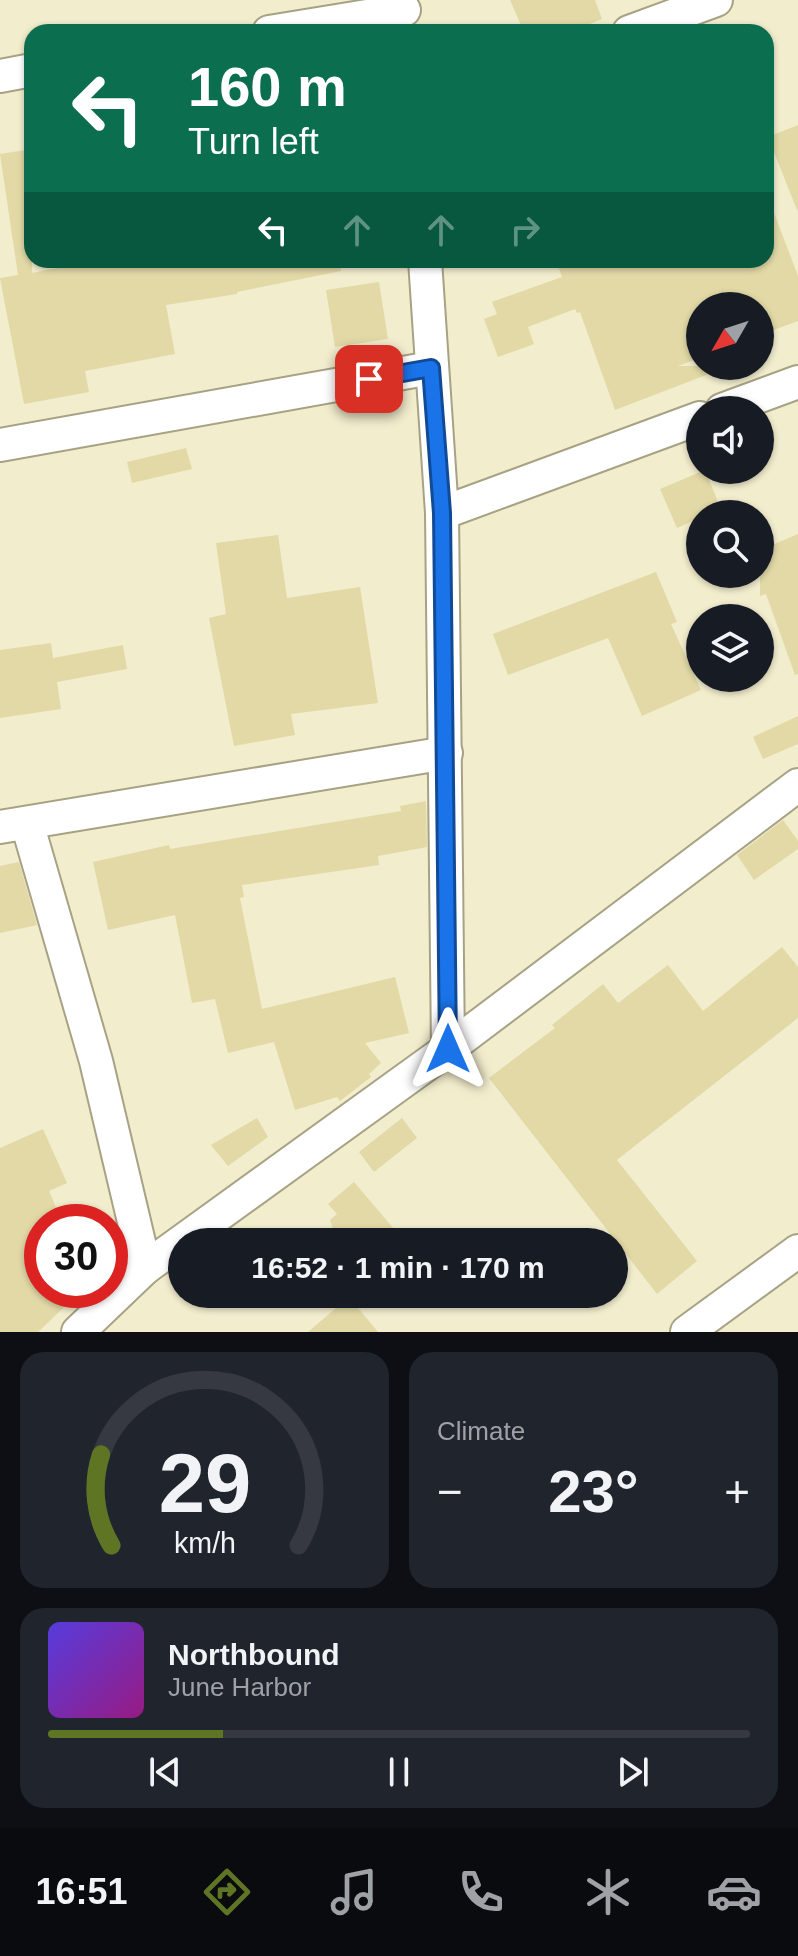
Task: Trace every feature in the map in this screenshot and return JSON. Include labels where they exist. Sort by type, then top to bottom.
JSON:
[{"type":"street","points":[[651,24],[716,0]]},
{"type":"street","points":[[329,24],[405,14]]},
{"type":"street","points":[[0,76],[24,72]]},
{"type":"street","points":[[425,268],[442,513],[448,1049]]},
{"type":"street","points":[[0,445],[431,368]]},
{"type":"street","points":[[760,396],[798,382]]},
{"type":"street","points":[[442,513],[686,423]]},
{"type":"street","points":[[145,1268],[96,1061],[14,825],[446,753]]},
{"type":"street","points":[[78,1332],[145,1268],[448,1049],[798,785]]},
{"type":"street","points":[[687,1332],[798,1251]]},
{"type":"building","points":[[510,0],[595,0],[602,19],[590,24],[520,24]]},
{"type":"building","points":[[798,125],[798,210],[774,152],[774,135]]},
{"type":"building","points":[[24,150],[24,268],[32,268],[32,273],[57,268],[341,268],[341,271],[237,294],[166,305],[175,354],[85,371],[89,392],[24,404],[0,278],[18,275],[0,154]]},
{"type":"building","points":[[774,213],[798,276],[798,321],[774,330],[774,292],[686,292],[686,363],[678,366],[686,366],[686,380],[693,380],[615,410],[580,312],[577,313],[575,309],[528,327],[534,344],[498,357],[484,319],[497,314],[492,302],[562,277],[559,268],[774,268]]},
{"type":"building","points":[[379,282],[388,339],[335,347],[326,290]]},
{"type":"building","points":[[186,448],[192,469],[132,483],[127,462]]},
{"type":"building","points":[[686,478],[686,484],[711,484],[717,500],[686,500],[686,524],[677,528],[660,489]]},
{"type":"building","points":[[798,534],[798,674],[795,675],[774,616],[774,604],[770,604],[766,594],[760,596],[760,588],[774,588],[774,544]]},
{"type":"building","points":[[278,535],[287,598],[360,587],[378,703],[291,714],[295,735],[234,746],[209,618],[226,614],[216,543]]},
{"type":"building","points":[[656,572],[677,622],[671,624],[686,657],[686,692],[696,692],[642,716],[608,638],[508,675],[493,634]]},
{"type":"building","points":[[51,643],[53,658],[123,645],[127,669],[57,682],[61,709],[0,718],[0,650]]},
{"type":"building","points":[[798,716],[798,744],[763,759],[753,737]]},
{"type":"building","points":[[426,801],[427,847],[378,856],[379,865],[242,885],[244,897],[240,898],[262,1009],[395,977],[409,1033],[365,1043],[381,1063],[369,1074],[371,1077],[340,1101],[337,1097],[295,1110],[274,1042],[228,1053],[215,999],[192,1003],[175,915],[108,930],[93,862],[169,845],[170,849],[401,811],[400,806]]},
{"type":"building","points":[[783,820],[798,841],[798,849],[754,880],[737,855]]},
{"type":"building","points":[[19,862],[37,925],[0,933],[0,866]]},
{"type":"building","points":[[782,947],[798,967],[798,1018],[617,1160],[697,1261],[657,1294],[628,1257],[628,1228],[606,1228],[489,1078],[555,1028],[552,1025],[603,984],[618,1003],[668,965],[703,1011]]},
{"type":"building","points":[[257,1118],[268,1137],[228,1166],[211,1145]]},
{"type":"building","points":[[402,1118],[417,1138],[374,1172],[359,1152]]},
{"type":"building","points":[[43,1129],[67,1183],[49,1191],[54,1204],[24,1204],[24,1308],[63,1308],[38,1332],[0,1332],[0,1148]]},
{"type":"building","points":[[354,1182],[393,1228],[333,1228],[330,1220],[337,1214],[328,1204]]},
{"type":"building","points":[[336,1308],[358,1308],[378,1332],[308,1332]]},
{"type":"route","points":[[369,379],[431,368],[442,513],[448,1049]]}]
